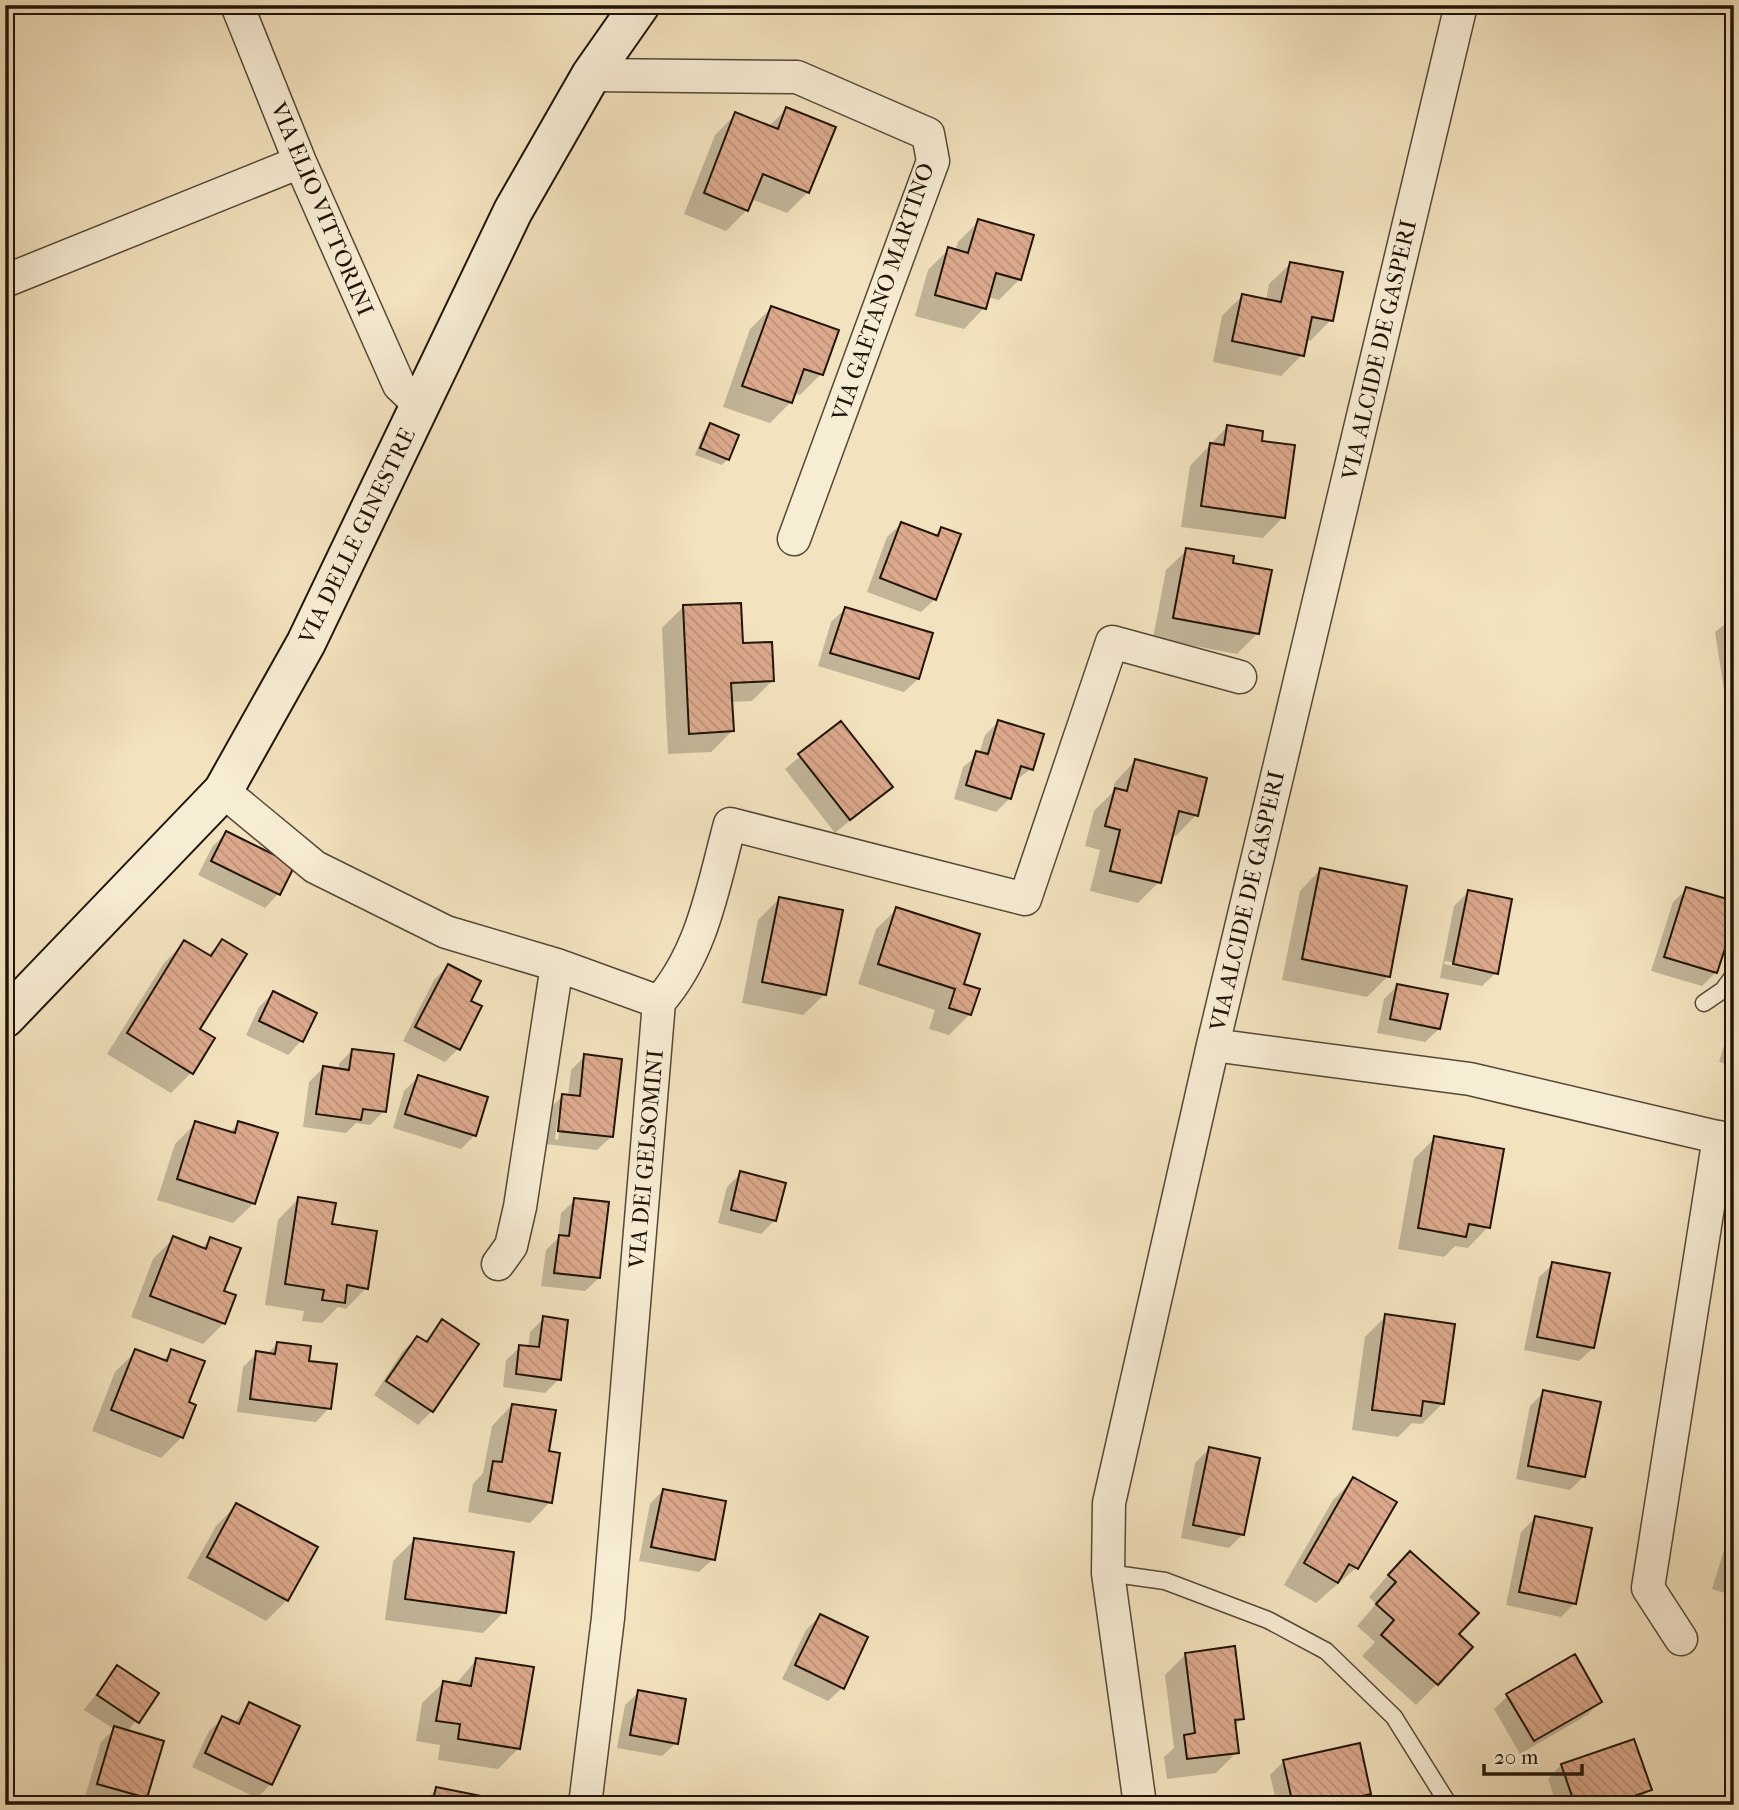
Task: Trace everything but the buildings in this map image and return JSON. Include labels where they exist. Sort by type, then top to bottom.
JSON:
[{"type":"street","name":"VIA ELIO VITTORINI","points":[[237,5],[300,162],[399,385],[420,405]]},
{"type":"street","name":"VIA DELLE GINESTRE","points":[[5,1018],[223,791],[306,643],[513,211],[591,75],[640,5]]},
{"type":"street","name":"VIA ALCIDE DE GASPERI","points":[[1140,1805],[1108,1573],[1109,1503],[1213,1045],[1461,5]]},
{"type":"street","name":"VIA GAETANO MARTINO","points":[[591,75],[797,77],[928,134],[933,162],[794,539]]},
{"type":"street","points":[[5,281],[300,162]]},
{"type":"street","points":[[223,791],[314,867],[446,932],[557,965],[659,1002],[678,981],[696,945],[730,824],[1026,899],[1112,642],[1240,677]]},
{"type":"street","points":[[498,1264],[511,1246],[520,1207],[557,965]]},
{"type":"street","name":"VIA DEI GELSOMINI","points":[[585,1805],[608,1619],[659,1002]]},
{"type":"street","points":[[1213,1045],[1470,1079],[1726,1139],[1648,1588],[1681,1639]]},
{"type":"lane","points":[[1704,1003],[1723,990],[1734,975]]},
{"type":"lane","points":[[1108,1573],[1165,1581],[1268,1620],[1326,1651],[1394,1717],[1449,1805]]}]
